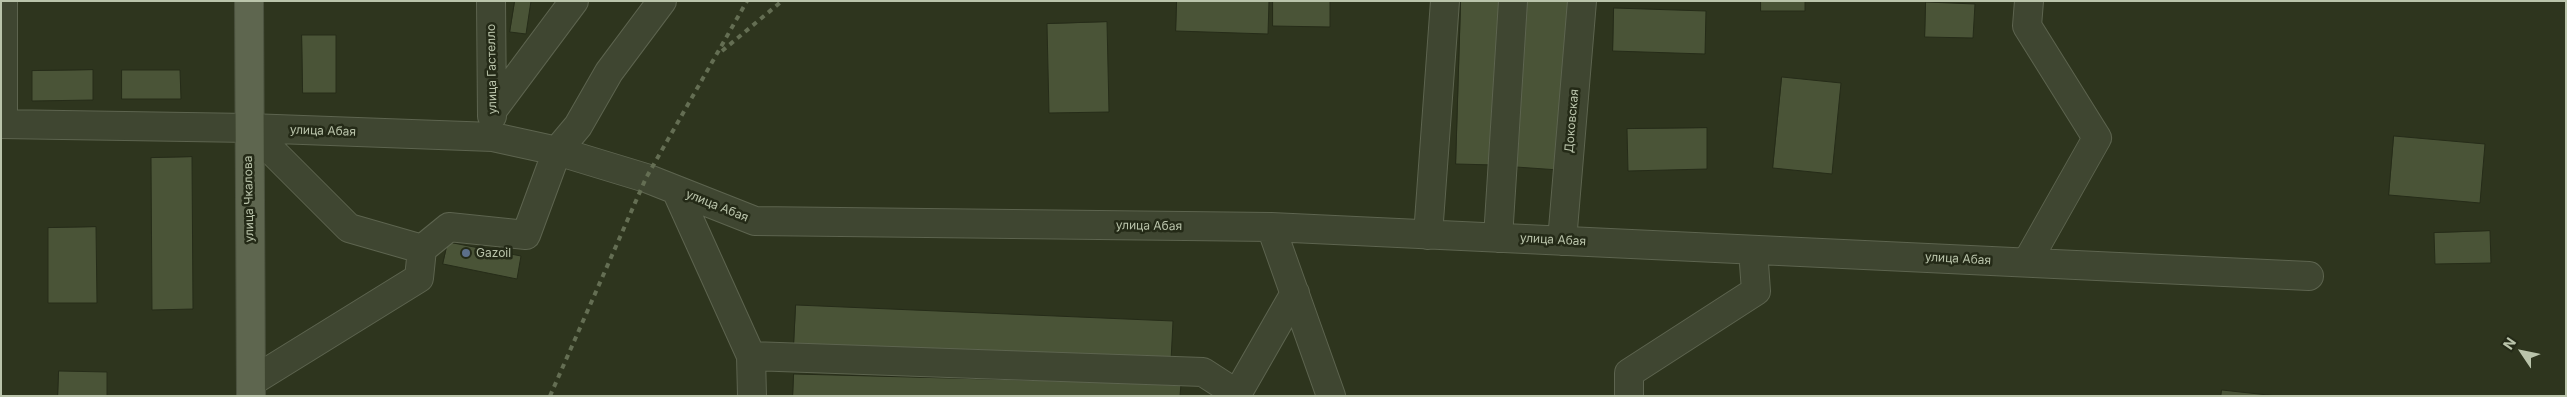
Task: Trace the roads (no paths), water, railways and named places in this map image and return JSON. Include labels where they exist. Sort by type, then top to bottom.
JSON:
[{"type":"main road","name":"улица Чкалова","points":[[249,1],[251,389]]},
{"type":"street","points":[[2,124],[3,1]]},
{"type":"street","name":"улица Гастелло","points":[[491,1],[492,124]]},
{"type":"street","points":[[492,124],[574,1]]},
{"type":"street","points":[[251,389],[419,278],[422,249],[449,227],[526,235],[557,151],[578,126],[608,72],[662,1]]},
{"type":"street","points":[[1428,235],[1445,1]]},
{"type":"street","points":[[1498,238],[1513,1]]},
{"type":"street","name":"Доковская","points":[[1562,241],[1582,1]]},
{"type":"street","points":[[2027,262],[2097,138],[2027,26],[2029,1]]},
{"type":"street","name":"улица Абая","points":[[2,124],[249,128],[492,124],[557,151],[646,178],[755,221],[1271,227],[2309,276]]},
{"type":"street","points":[[249,128],[349,228],[422,249]]},
{"type":"street","points":[[676,190],[751,356],[752,396]]},
{"type":"street","points":[[1271,227],[1331,396]]},
{"type":"street","points":[[1629,396],[1629,372],[1756,292],[1753,250]]},
{"type":"street","points":[[751,356],[1203,372],[1237,395],[1295,293]]},
{"type":"railway","points":[[550,396],[646,178],[747,1]]},
{"type":"railway","points":[[722,51],[782,1]]},
{"type":"place","name":"Gazoil","points":[[466,253]]}]
